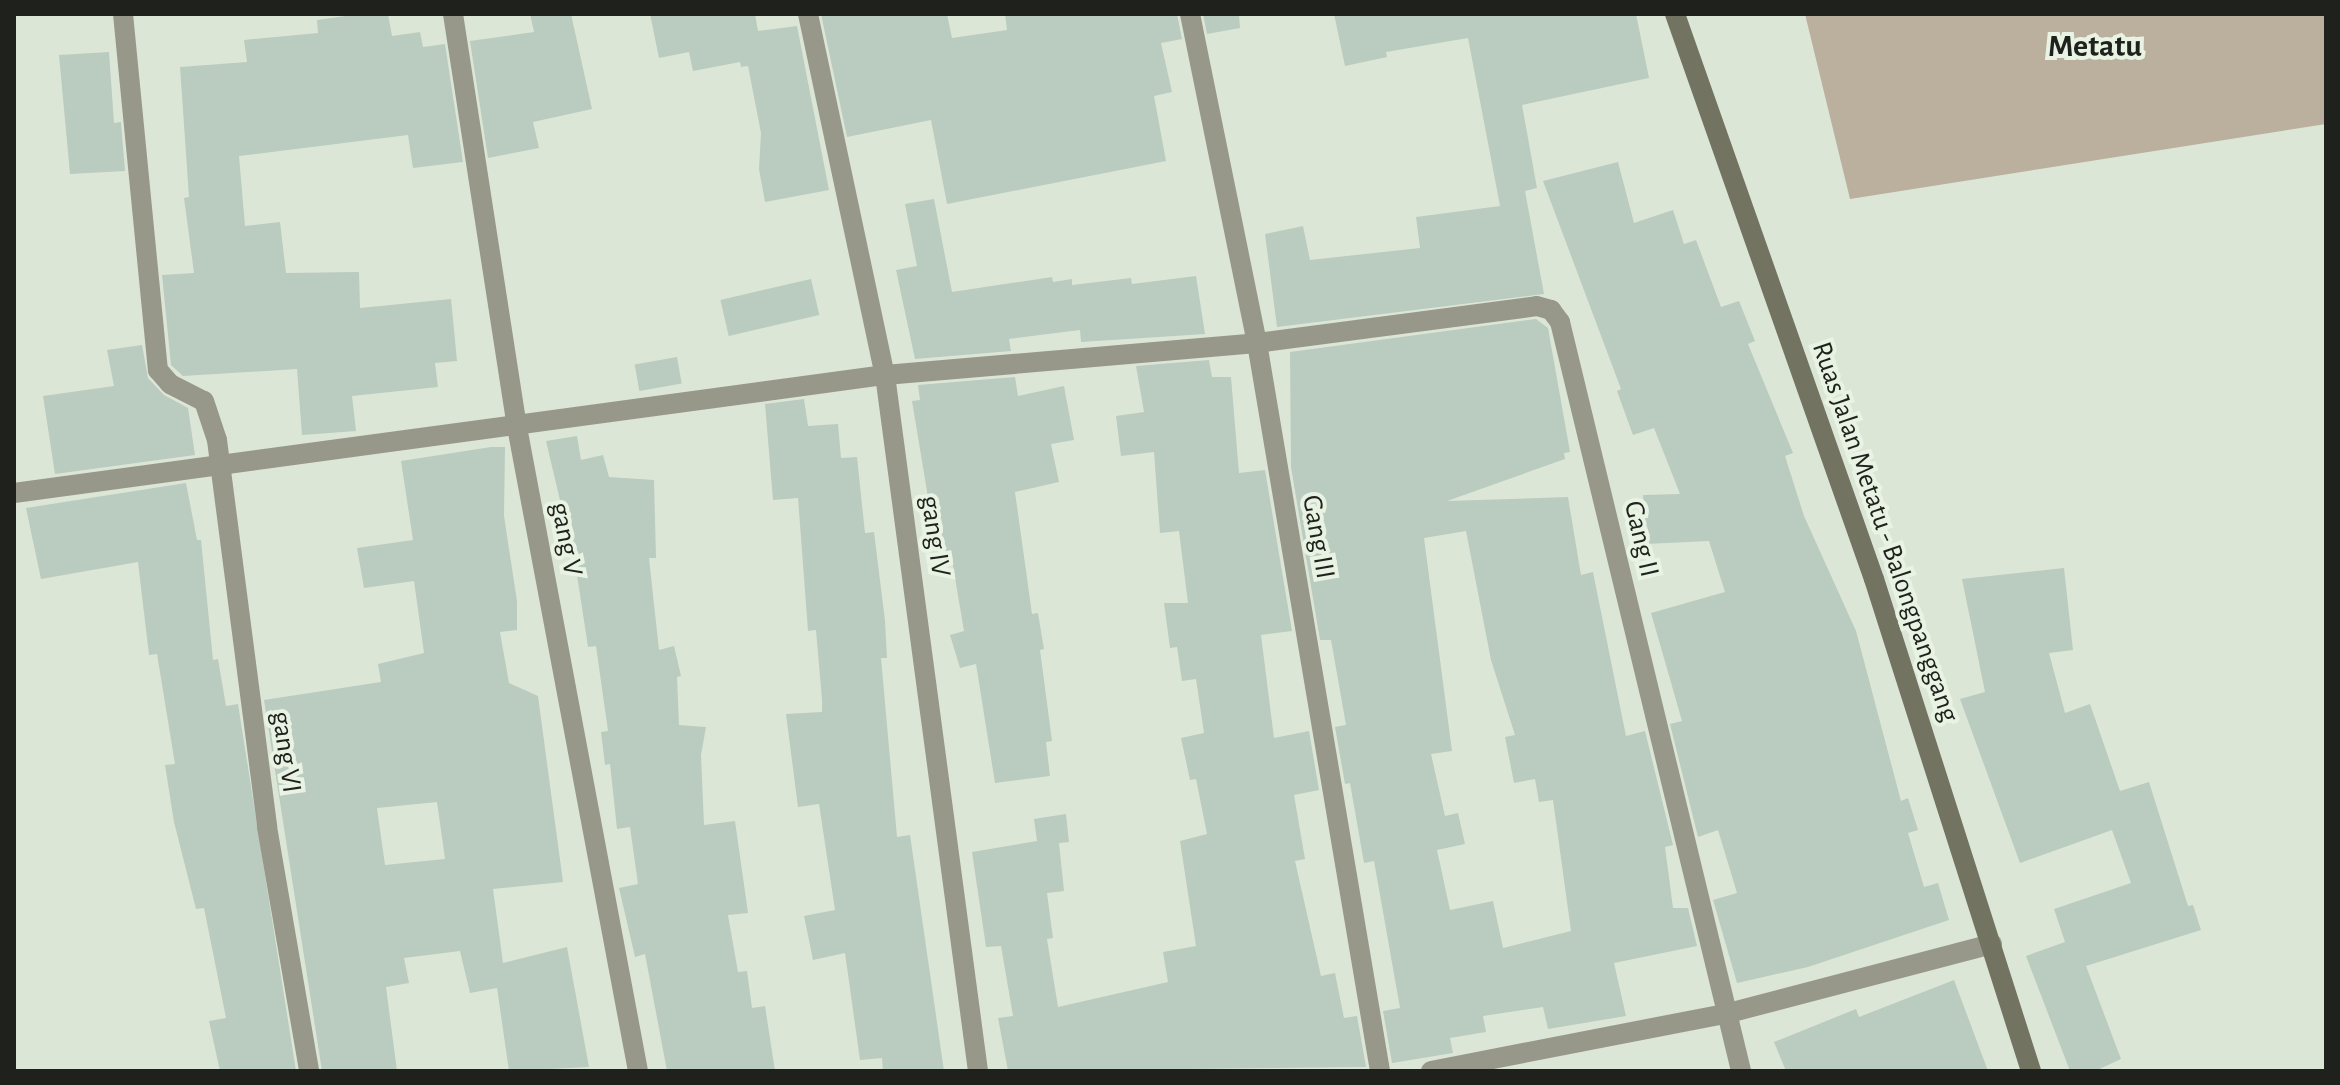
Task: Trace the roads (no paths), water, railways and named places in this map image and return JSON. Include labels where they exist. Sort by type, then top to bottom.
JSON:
[{"type":"main road","name":"Ruas Jalan Metatu - Balongpanggang","points":[[1675,14],[1874,579],[2031,1071]]},
{"type":"street","name":"gang VI","points":[[123,14],[158,370],[170,384],[204,401],[217,440],[267,827],[309,1071]]},
{"type":"street","name":"gang V","points":[[453,14],[517,427],[638,1071]]},
{"type":"street","name":"gang IV","points":[[808,14],[885,375],[978,1071]]},
{"type":"street","name":"Gang III","points":[[1190,14],[1257,343],[1380,1071]]},
{"type":"street","name":"Gang II","points":[[14,493],[885,375],[1257,343],[1537,306],[1551,310],[1560,322],[1741,1071]]},
{"type":"street","points":[[1431,1071],[1725,1014],[1992,944]]},
{"type":"district","name":"Metatu","points":[[2095,46]]}]
